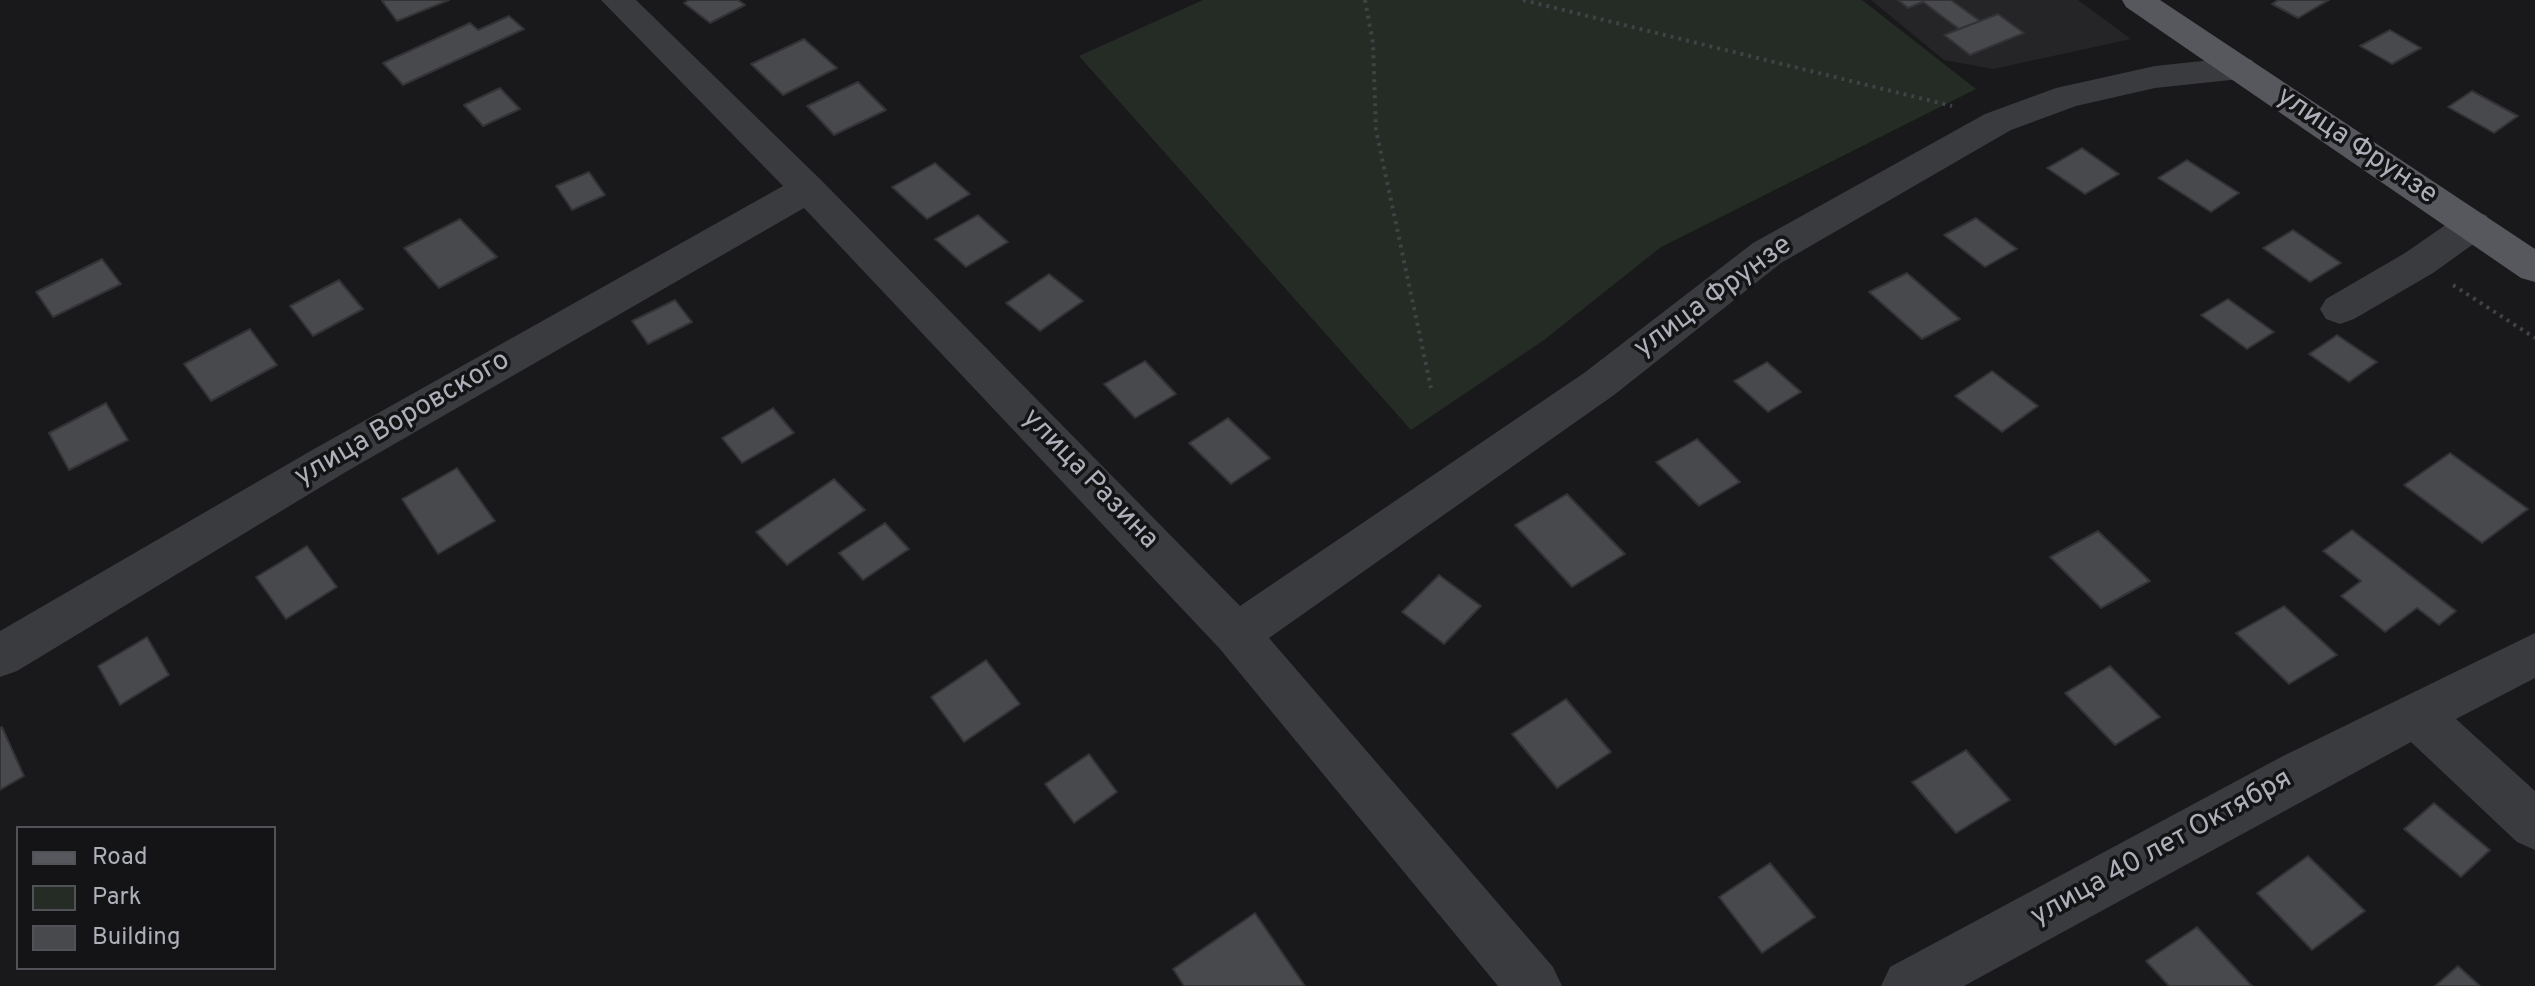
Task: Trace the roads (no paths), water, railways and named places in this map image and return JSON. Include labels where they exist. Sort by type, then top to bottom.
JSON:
[{"type":"main road","name":"улица Фрунзе","points":[[2138,0],[2535,268]]},
{"type":"street","name":"улица Разина","points":[[617,0],[808,189],[1237,634],[1534,986]]},
{"type":"street","name":"улица Фрунзе","points":[[1237,634],[1599,384],[1767,253],[1998,122],[2082,92],[2155,77],[2240,68]]},
{"type":"street","name":"улица Воровского","points":[[0,656],[329,461],[808,189]]},
{"type":"street","name":"улица Фрунзе","points":[[2340,309],[2419,263],[2473,225]]},
{"type":"street","name":"улица 40 лет Октября","points":[[1909,986],[2416,714],[2535,654]]},
{"type":"street","points":[[2416,714],[2535,825]]}]
